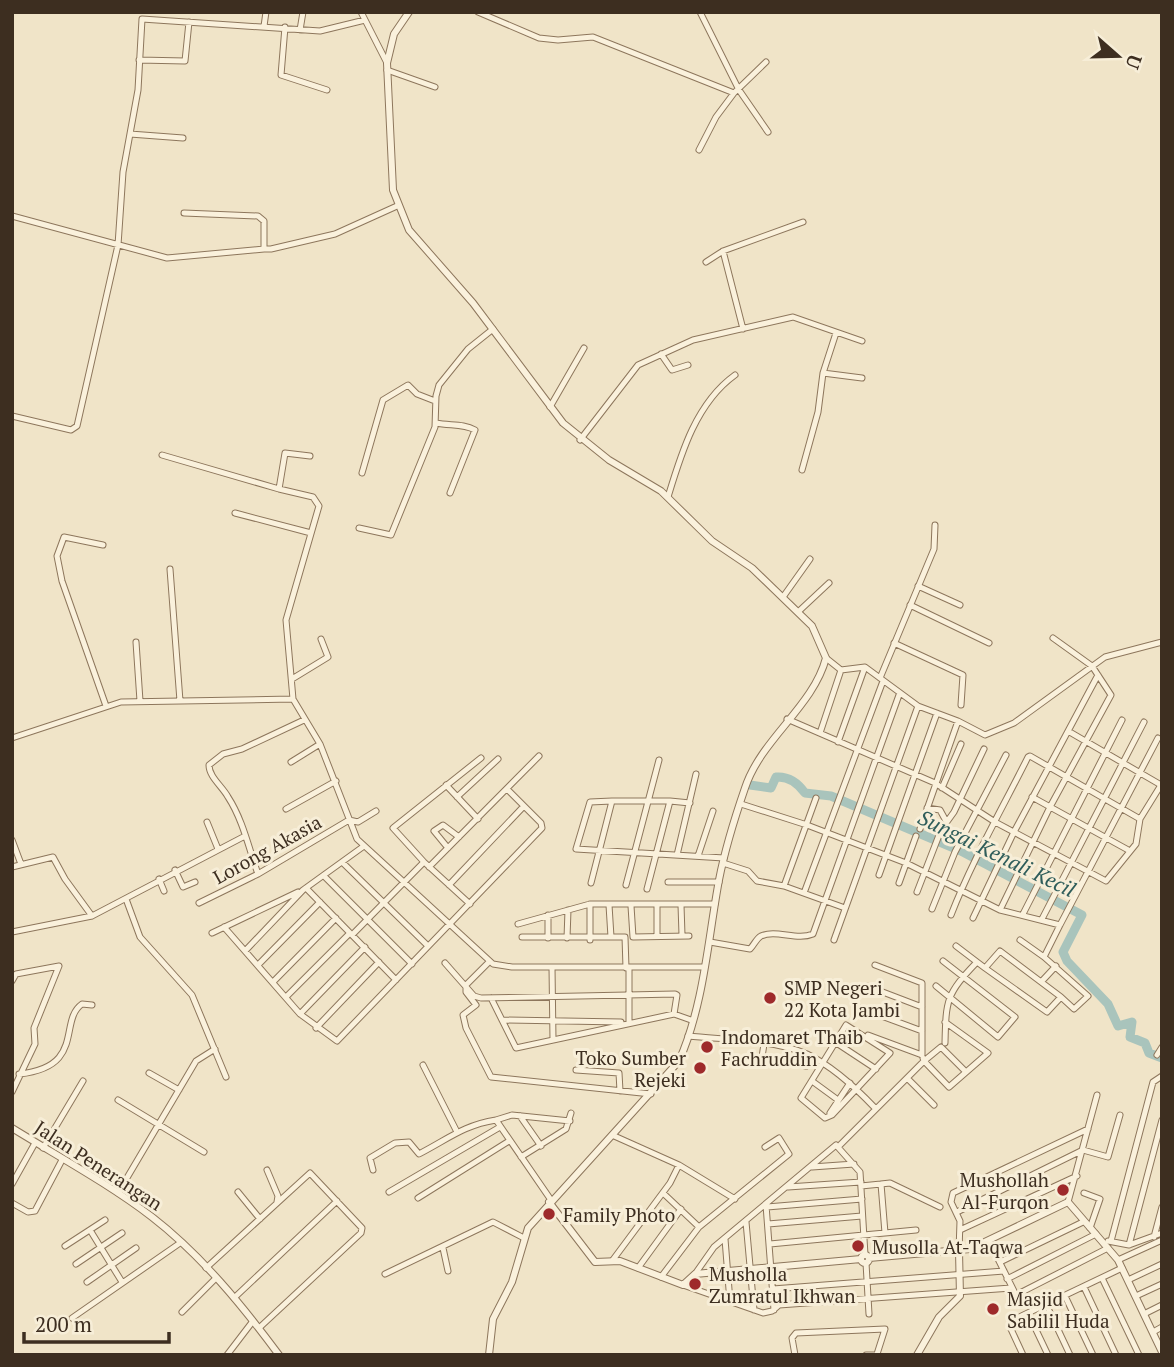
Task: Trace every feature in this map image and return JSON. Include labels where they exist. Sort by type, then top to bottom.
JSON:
[{"type":"street","points":[[139,60],[185,61],[184,12]]},
{"type":"street","points":[[217,22],[218,12]]},
{"type":"street","points":[[264,26],[266,12]]},
{"type":"street","points":[[300,30],[303,12]]},
{"type":"street","points":[[361,12],[387,66],[435,87]]},
{"type":"street","points":[[409,12],[394,34],[387,66],[393,190],[397,206],[409,230],[493,329],[550,407],[580,440],[668,497],[712,541],[752,568],[818,635],[826,658],[841,670],[865,667],[899,695],[918,706],[958,721],[985,735],[1014,723],[1105,657],[1162,642]]},
{"type":"street","points":[[478,12],[539,38],[558,40],[593,37],[737,91]]},
{"type":"street","points":[[700,12],[737,91],[768,132]]},
{"type":"street","points":[[12,416],[71,430],[77,426],[118,245],[123,172],[138,90],[141,20],[151,15],[186,22],[334,30],[365,20]]},
{"type":"street","points":[[285,27],[281,75],[327,90]]},
{"type":"street","points":[[699,150],[716,117],[766,61]]},
{"type":"street","points":[[130,134],[183,138]]},
{"type":"street","points":[[12,216],[180,259],[264,249],[335,234],[397,206]]},
{"type":"street","points":[[184,213],[258,216],[264,221],[264,249]]},
{"type":"street","points":[[706,262],[723,251],[803,222]]},
{"type":"street","points":[[723,251],[743,330]]},
{"type":"street","points":[[580,440],[636,367],[693,340],[793,317],[862,341]]},
{"type":"street","points":[[359,528],[391,534],[436,423],[435,401],[447,372],[493,329]]},
{"type":"street","points":[[802,470],[818,412],[823,373],[836,333]]},
{"type":"street","points":[[550,407],[584,348]]},
{"type":"street","points":[[661,354],[672,370],[688,365]]},
{"type":"street","points":[[823,373],[862,378]]},
{"type":"street","points":[[668,497],[683,450],[700,415],[725,382],[735,375]]},
{"type":"street","points":[[362,473],[383,400],[408,385],[417,394],[435,401]]},
{"type":"street","points":[[436,423],[454,427],[464,424],[475,430],[450,494]]},
{"type":"street","points":[[279,489],[285,453],[310,456]]},
{"type":"street","points":[[162,455],[316,499],[318,510],[285,620],[293,699],[320,744],[349,820],[363,846],[450,923],[489,962],[508,967],[704,967]]},
{"type":"street","points":[[235,513],[311,533]]},
{"type":"street","points":[[804,893],[894,643],[934,549],[935,525]]},
{"type":"street","points":[[103,545],[64,537],[57,556],[62,581],[106,706]]},
{"type":"street","points":[[783,597],[810,559]]},
{"type":"street","points":[[170,569],[180,701]]},
{"type":"street","points":[[798,612],[829,583]]},
{"type":"street","points":[[918,586],[960,606]]},
{"type":"street","points":[[910,605],[989,643]]},
{"type":"street","points":[[1000,910],[1050,807],[1111,695],[1092,666],[1053,638]]},
{"type":"street","points":[[292,679],[328,657],[321,639]]},
{"type":"street","points":[[136,642],[140,701]]},
{"type":"street","points":[[894,643],[963,675],[961,705]]},
{"type":"street","points":[[489,1355],[493,1319],[512,1283],[524,1238],[550,1201],[679,1061],[688,1035],[710,942],[723,860],[745,786],[787,719],[814,685],[826,658]]},
{"type":"street","points":[[838,742],[865,667]]},
{"type":"street","points":[[820,733],[841,670]]},
{"type":"street","points":[[973,918],[1032,797],[1098,675]]},
{"type":"street","points":[[710,942],[750,949],[759,937],[764,935],[810,937],[816,929],[899,695]]},
{"type":"street","points":[[12,738],[106,706],[140,701],[293,699]]},
{"type":"street","points":[[834,940],[918,706]]},
{"type":"street","points":[[879,875],[937,713]]},
{"type":"street","points":[[787,719],[935,783],[995,822],[1088,872],[1109,879],[1137,841],[1140,819],[1161,786],[1068,731]]},
{"type":"street","points":[[258,874],[229,798],[209,772],[209,765],[223,754],[242,749],[304,720]]},
{"type":"street","points":[[1023,914],[1122,720]]},
{"type":"street","points":[[920,829],[958,721]]},
{"type":"street","points":[[1042,919],[1144,722]]},
{"type":"street","points":[[1045,957],[1158,738]]},
{"type":"street","points":[[291,762],[320,744]]},
{"type":"street","points":[[942,788],[961,744]]},
{"type":"street","points":[[917,891],[946,821],[960,799],[984,749]]},
{"type":"street","points":[[932,909],[956,850],[1006,755]]},
{"type":"street","points":[[286,997],[404,883],[459,838],[539,756]]},
{"type":"street","points":[[951,915],[960,891],[1028,757],[1049,764],[1103,800],[1140,819]]},
{"type":"street","points":[[470,904],[427,865],[393,828],[481,758]]},
{"type":"street","points":[[457,797],[498,759]]},
{"type":"street","points":[[626,885],[646,801],[659,760]]},
{"type":"street","points":[[677,855],[696,774]]},
{"type":"street","points":[[286,809],[336,781]]},
{"type":"street","points":[[446,785],[478,819]]},
{"type":"street","points":[[224,927],[300,1014],[331,1040],[338,1041],[542,828],[541,823],[507,789]]},
{"type":"street","points":[[1032,797],[1130,851]]},
{"type":"street","points":[[784,886],[817,798]]},
{"type":"street","points":[[591,883],[612,801]]},
{"type":"street","points":[[648,889],[670,801]]},
{"type":"street","points":[[690,803],[590,802],[576,846],[579,851],[698,856],[723,860],[748,871],[757,881],[784,886],[845,908]]},
{"type":"street","points":[[741,804],[807,825],[906,863],[1000,910],[1060,925]]},
{"type":"street","points":[[449,885],[524,806]]},
{"type":"street","points":[[927,808],[940,810],[946,821]]},
{"type":"street","name":"Lorong Akasia","points":[[199,903],[258,874],[349,820],[358,822],[376,811]]},
{"type":"street","points":[[698,856],[713,811]]},
{"type":"street","points":[[207,822],[218,849]]},
{"type":"street","points":[[448,848],[434,831],[443,825],[459,838]]},
{"type":"street","points":[[12,932],[92,916],[159,878],[244,836]]},
{"type":"street","points":[[899,883],[916,836]]},
{"type":"street","points":[[12,840],[21,864]]},
{"type":"street","points":[[212,933],[304,889],[363,846]]},
{"type":"street","points":[[12,867],[54,857],[65,879],[92,916]]},
{"type":"street","points":[[342,862],[428,946]]},
{"type":"street","points":[[175,870],[183,887],[195,882]]},
{"type":"street","points":[[324,876],[412,964]]},
{"type":"street","points":[[159,878],[164,891]]},
{"type":"street","points":[[668,882],[719,882]]},
{"type":"street","points":[[304,889],[396,980]]},
{"type":"street","points":[[245,951],[304,889]]},
{"type":"street","points":[[126,899],[140,937],[192,995],[226,1077]]},
{"type":"street","points":[[258,965],[320,902]]},
{"type":"street","points":[[518,924],[590,904],[715,904]]},
{"type":"street","points":[[590,904],[590,938]]},
{"type":"street","points":[[609,905],[611,937]]},
{"type":"street","points":[[681,905],[682,935]]},
{"type":"street","points":[[631,906],[632,936],[689,936]]},
{"type":"street","points":[[657,906],[657,936]]},
{"type":"street","points":[[567,938],[568,910]]},
{"type":"street","points":[[548,915],[548,938]]},
{"type":"street","points":[[273,982],[336,918]]},
{"type":"street","points":[[522,937],[626,938],[628,1022]]},
{"type":"street","points":[[985,968],[1000,951],[1042,981],[1074,1009],[1088,996],[1056,966],[1020,940]]},
{"type":"street","points":[[956,946],[1047,1012],[1061,997]]},
{"type":"street","points":[[300,1014],[365,947]]},
{"type":"street","points":[[936,986],[998,1037],[1015,1017],[943,961]]},
{"type":"street","points":[[316,1028],[379,962]]},
{"type":"street","points":[[489,962],[466,985],[466,992],[476,1005],[464,1014],[465,1026],[490,1076],[651,1094]]},
{"type":"street","points":[[965,1071],[943,1045],[945,1022],[948,996],[963,975],[977,962]]},
{"type":"street","points":[[445,963],[476,997],[676,994],[674,1014]]},
{"type":"street","points":[[12,981],[16,974],[58,965],[53,987],[34,1028],[35,1044],[12,1092]]},
{"type":"street","points":[[875,965],[922,983],[923,1058]]},
{"type":"street","points":[[1042,981],[1056,966]]},
{"type":"street","points":[[552,967],[553,1040]]},
{"type":"street","points":[[867,986],[922,1007]]},
{"type":"street","points":[[491,998],[516,1048],[674,1014],[691,1020]]},
{"type":"street","points":[[19,1074],[34,1073],[54,1062],[70,1040],[76,1010],[82,1004],[92,1005]]},
{"type":"street","points":[[860,1009],[922,1031]]},
{"type":"street","points":[[502,1020],[628,1022]]},
{"type":"street","points":[[859,1032],[923,1058],[949,1087],[989,1052],[945,1022]]},
{"type":"street","points":[[846,1025],[890,1053],[827,1118],[801,1099],[846,1025]]},
{"type":"street","points":[[683,1285],[695,1274],[711,1250],[834,1146],[839,1146],[907,1078],[923,1058],[958,1032]]},
{"type":"street","points":[[688,1035],[764,1044],[812,1057],[850,1083],[875,1108]]},
{"type":"street","points":[[835,1042],[876,1069]]},
{"type":"street","points":[[764,1044],[763,1057],[805,1068],[812,1057]]},
{"type":"street","points":[[1157,1055],[1162,1047]]},
{"type":"street","points":[[118,1194],[198,1058],[215,1049]]},
{"type":"street","points":[[424,1065],[457,1132]]},
{"type":"street","points":[[576,1070],[619,1073],[620,1091]]},
{"type":"street","points":[[149,1073],[179,1090]]},
{"type":"street","points":[[1110,1245],[1153,1082],[1162,1076]]},
{"type":"street","points":[[907,1078],[934,1105]]},
{"type":"street","points":[[43,1148],[83,1081]]},
{"type":"street","points":[[812,1081],[838,1100]]},
{"type":"street","points":[[827,1118],[850,1083]]},
{"type":"street","points":[[695,1274],[959,1251],[989,1241],[1068,1202],[1097,1095]]},
{"type":"street","points":[[118,1100],[204,1152]]},
{"type":"street","points":[[521,1157],[566,1129],[571,1113]]},
{"type":"street","points":[[373,1170],[370,1158],[396,1143],[409,1142],[419,1154],[448,1140],[472,1124],[509,1115],[570,1121]]},
{"type":"street","points":[[957,1212],[1083,1150],[1108,1157],[1120,1115]]},
{"type":"street","points":[[520,1116],[541,1146]]},
{"type":"street","points":[[496,1120],[550,1201],[592,1260],[597,1263],[612,1261],[638,1268],[763,1313],[774,1310],[779,1305],[1011,1288]]},
{"type":"street","points":[[1129,1245],[1162,1120]]},
{"type":"street","points":[[389,1192],[500,1127]]},
{"type":"street","name":"Jalan Penerangan","points":[[12,1128],[150,1216],[216,1278],[279,1355]]},
{"type":"street","points":[[918,1355],[939,1317],[962,1292],[960,1230],[957,1212],[951,1201],[954,1192],[1088,1129]]},
{"type":"street","points":[[612,1135],[679,1165],[735,1199]]},
{"type":"street","points":[[661,1277],[699,1227],[789,1154],[778,1138],[765,1147]]},
{"type":"street","points":[[448,1140],[455,1155]]},
{"type":"street","points":[[418,1198],[509,1141]]},
{"type":"street","points":[[12,1184],[35,1143]]},
{"type":"street","points":[[839,1146],[860,1172],[869,1314]]},
{"type":"street","points":[[12,1203],[30,1213],[35,1211],[62,1160]]},
{"type":"street","points":[[810,1167],[854,1164]]},
{"type":"street","points":[[612,1261],[663,1193],[679,1165]]},
{"type":"street","points":[[267,1170],[279,1197],[277,1203]]},
{"type":"street","points":[[206,1268],[310,1173],[362,1228],[362,1234],[259,1328]]},
{"type":"street","points":[[960,1230],[1077,1176]]},
{"type":"street","points":[[788,1187],[890,1183],[940,1208]]},
{"type":"street","points":[[881,1184],[885,1233]]},
{"type":"street","points":[[238,1192],[260,1219]]},
{"type":"street","points":[[663,1193],[699,1227]]},
{"type":"street","points":[[1084,1193],[1100,1199],[1090,1228]]},
{"type":"street","points":[[766,1206],[862,1199]]},
{"type":"street","points":[[234,1298],[337,1201]]},
{"type":"street","points":[[1068,1202],[1083,1222],[1110,1245],[1161,1350]]},
{"type":"street","points":[[766,1206],[774,1310]]},
{"type":"street","points":[[1154,1237],[1162,1207]]},
{"type":"street","points":[[638,1268],[681,1209]]},
{"type":"street","points":[[768,1224],[862,1216]]},
{"type":"street","points":[[65,1246],[105,1220]]},
{"type":"street","points":[[386,1274],[493,1222],[524,1238]]},
{"type":"street","points":[[746,1222],[754,1310]]},
{"type":"street","points":[[1000,1262],[1083,1222]]},
{"type":"street","points":[[90,1230],[122,1282]]},
{"type":"street","points":[[770,1244],[916,1230]]},
{"type":"street","points":[[989,1241],[1016,1295],[1110,1245],[1129,1245],[1162,1233]]},
{"type":"street","points":[[76,1264],[122,1234]]},
{"type":"street","points":[[1007,1279],[1096,1234]]},
{"type":"street","points":[[725,1239],[730,1302]]},
{"type":"street","points":[[1118,1261],[1162,1240]]},
{"type":"street","points":[[72,1318],[180,1243]]},
{"type":"street","points":[[87,1282],[136,1248]]},
{"type":"street","points":[[443,1248],[447,1271]]},
{"type":"street","points":[[1128,1280],[1162,1264]]},
{"type":"street","points":[[1023,1355],[1009,1324],[1122,1268]]},
{"type":"street","points":[[774,1289],[1004,1270]]},
{"type":"street","points":[[182,1312],[216,1278]]},
{"type":"street","points":[[1102,1278],[1139,1355]]},
{"type":"street","points":[[1136,1296],[1162,1284]]},
{"type":"street","points":[[1084,1287],[1116,1355]]},
{"type":"street","points":[[1065,1296],[1093,1355]]},
{"type":"street","points":[[1046,1304],[1070,1355]]},
{"type":"street","points":[[1144,1314],[1162,1305]]},
{"type":"street","points":[[1028,1313],[1048,1355]]},
{"type":"street","points":[[227,1355],[253,1321]]},
{"type":"street","points":[[1153,1332],[1162,1327]]},
{"type":"street","points":[[795,1355],[792,1338],[796,1333],[884,1329],[877,1354],[866,1355]]},
{"type":"waterway","name":"Sungai Kenali Kecil","points":[[750,785],[771,788],[776,777],[789,779],[805,793],[831,796],[961,851],[1082,915],[1063,952],[1067,961],[1108,1004],[1118,1026],[1132,1022],[1130,1037],[1145,1043],[1149,1053],[1162,1058]]},
{"type":"place","name":"SMP Negeri 22 Kota Jambi","points":[[770,998]]},
{"type":"place","name":"Indomaret Thaib Fachruddin","points":[[707,1047]]},
{"type":"place","name":"Toko Sumber Rejeki","points":[[700,1068]]},
{"type":"place","name":"Mushollah Al-Furqon","points":[[1063,1190]]},
{"type":"place","name":"Family Photo","points":[[549,1214]]},
{"type":"place","name":"Musolla At-Taqwa","points":[[858,1246]]},
{"type":"place","name":"Musholla Zumratul Ikhwan","points":[[695,1284]]},
{"type":"place","name":"Masjid Sabilil Huda","points":[[993,1309]]}]
